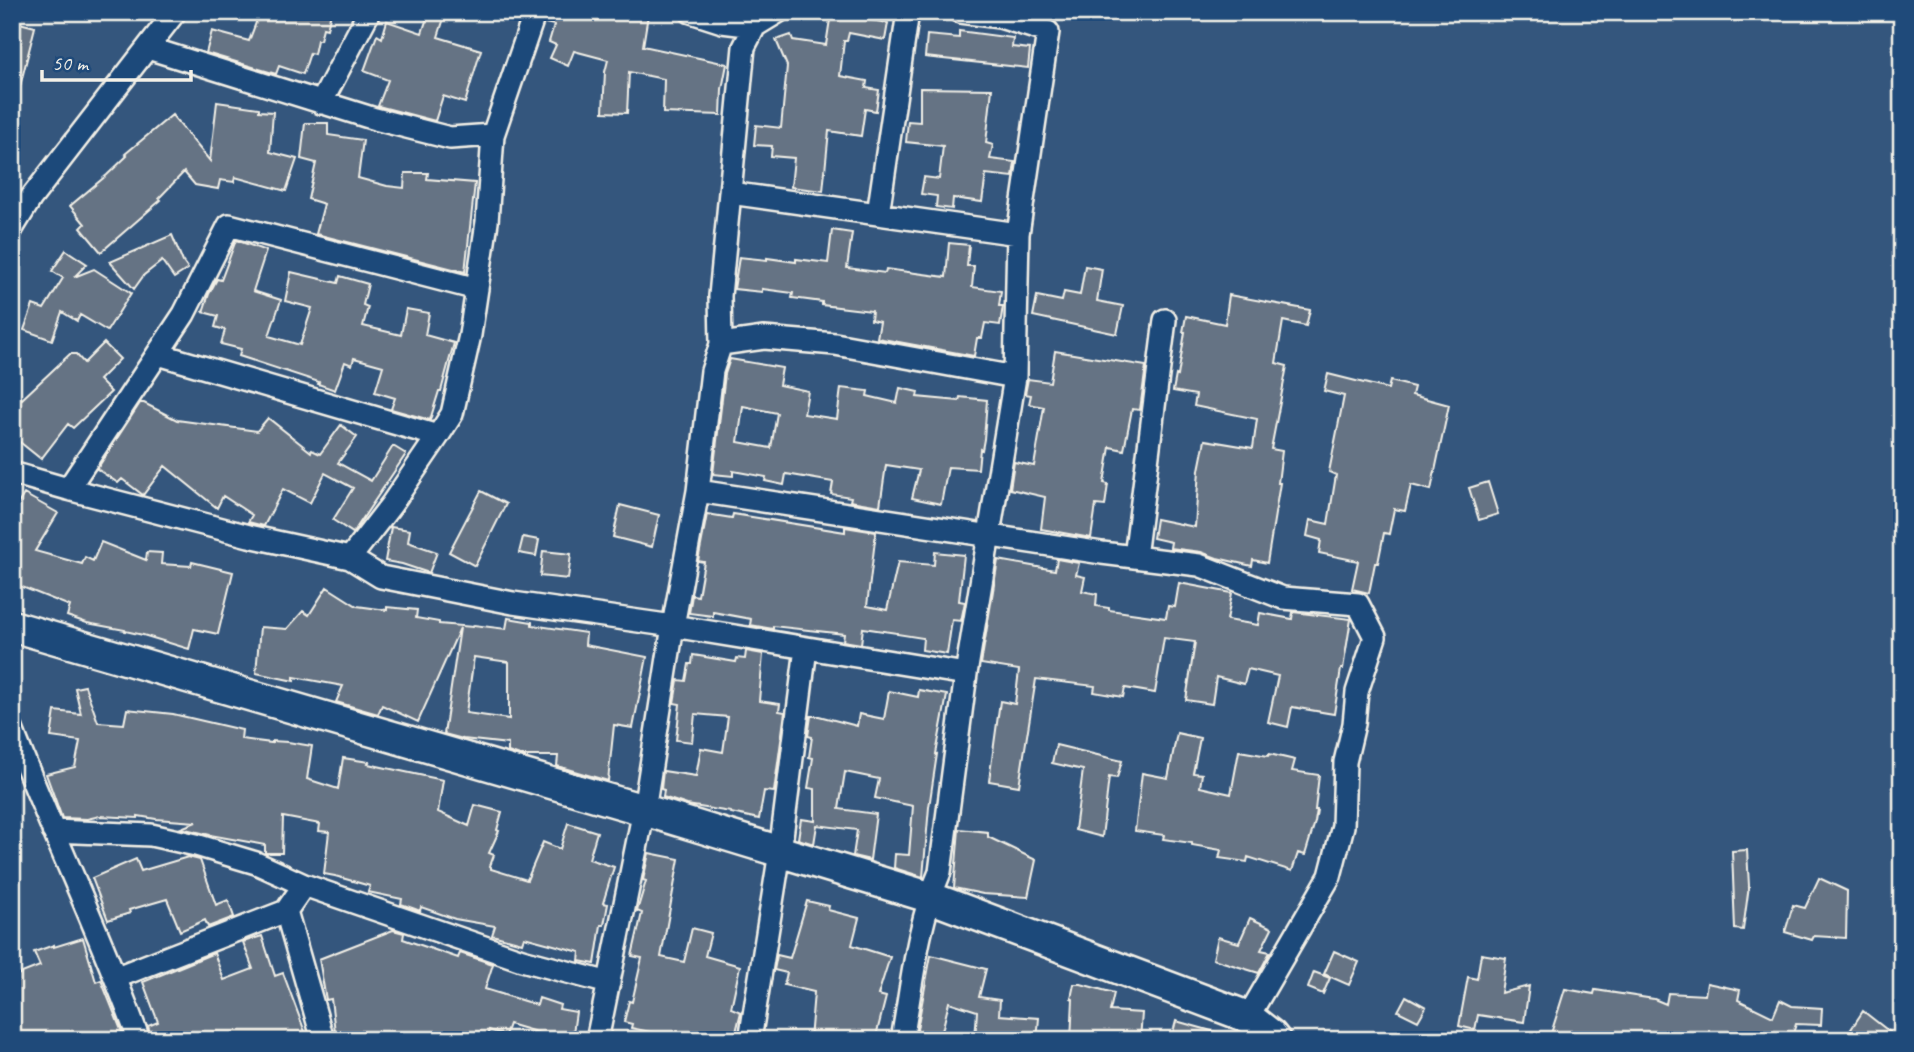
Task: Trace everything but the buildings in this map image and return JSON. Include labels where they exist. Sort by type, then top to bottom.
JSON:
[{"type":"main road","points":[[12,626],[645,810],[929,897],[1248,1017],[1275,1040]]},
{"type":"street","points":[[12,229],[32,198],[175,12]]},
{"type":"street","points":[[321,103],[369,12]]},
{"type":"street","points":[[350,558],[391,505],[452,414],[470,335],[487,222],[493,135],[535,12]]},
{"type":"street","points":[[691,12],[722,22],[755,26]]},
{"type":"street","points":[[597,1040],[645,810],[673,626],[698,491],[712,371],[721,344],[720,296],[744,47],[755,26],[778,12]]},
{"type":"street","points":[[878,214],[908,12]]},
{"type":"street","points":[[902,1040],[929,897],[940,872],[966,674],[1015,377],[1018,234],[1048,32],[1000,17],[960,12]]},
{"type":"street","points":[[148,48],[321,103],[450,138],[493,135]]},
{"type":"street","points":[[730,193],[1018,234]]},
{"type":"street","points":[[68,489],[184,314],[229,225],[477,289]]},
{"type":"street","points":[[1135,557],[1166,320]]},
{"type":"street","points":[[721,344],[764,338],[835,344],[1015,377]]},
{"type":"street","points":[[158,354],[438,436]]},
{"type":"street","points":[[12,473],[249,536],[350,558],[381,577],[513,603],[966,674]]},
{"type":"street","points":[[698,491],[1199,565],[1283,598],[1358,604],[1375,637],[1357,692],[1354,724],[1345,762],[1343,826],[1330,876],[1248,1017]]},
{"type":"street","points":[[750,1040],[780,852],[806,648]]},
{"type":"street","points":[[12,729],[17,761],[53,831],[117,977],[139,1040]]},
{"type":"street","points":[[53,831],[151,835],[197,845],[256,863],[304,885],[522,961],[608,983]]},
{"type":"street","points":[[117,977],[286,911],[304,885]]},
{"type":"street","points":[[286,911],[323,1040]]}]
